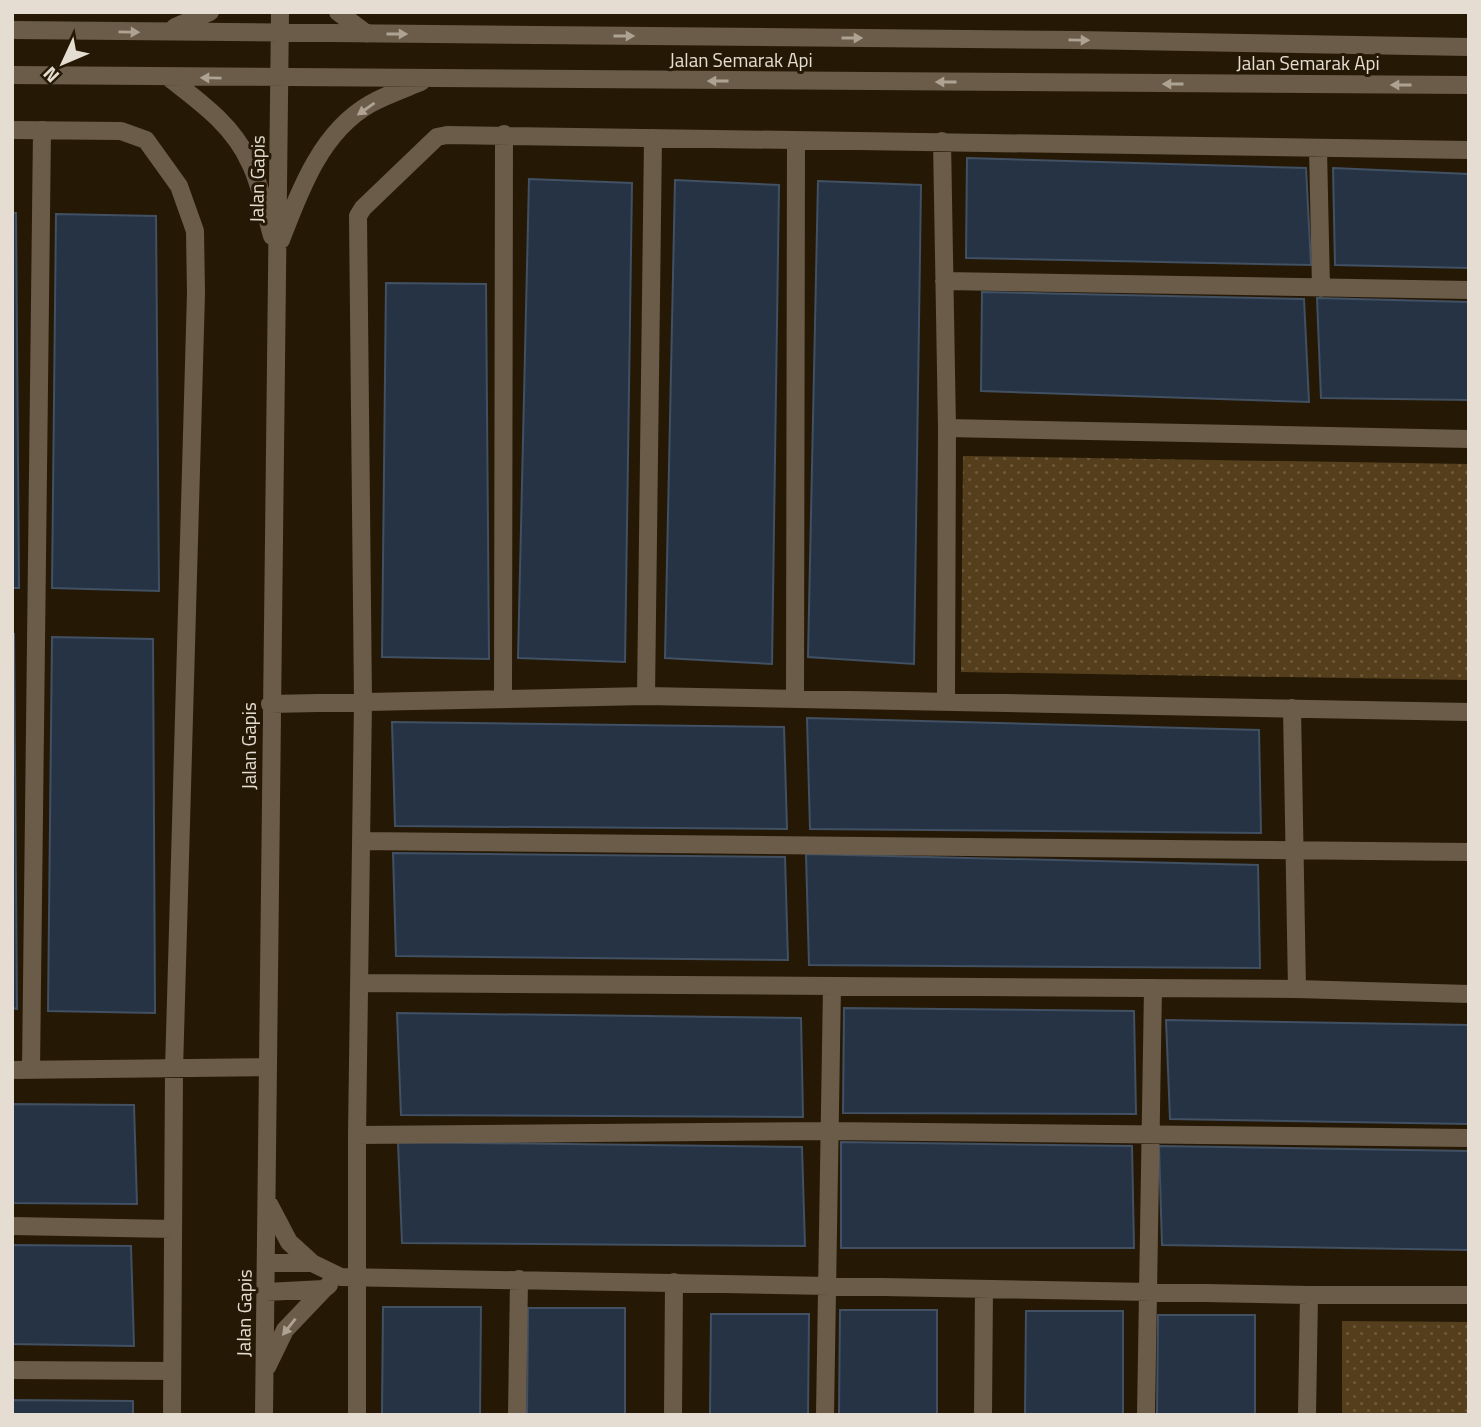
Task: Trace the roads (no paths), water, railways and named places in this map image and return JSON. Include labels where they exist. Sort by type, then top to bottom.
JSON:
[{"type":"street","points":[[158,32],[210,12]]},
{"type":"street","name":"Jalan Gapis","points":[[264,1415],[279,12]]},
{"type":"street","points":[[338,12],[367,34]]},
{"type":"street","name":"Jalan Semarak Api","points":[[12,30],[1063,40],[1469,47]]},
{"type":"street","name":"Jalan Semarak Api","points":[[12,75],[1469,85]]},
{"type":"street","points":[[168,77],[215,114],[235,137],[251,164],[277,253]]},
{"type":"street","points":[[277,253],[300,188],[323,150],[369,104],[427,79]]},
{"type":"street","points":[[12,130],[121,131],[146,140],[179,187],[195,231],[196,293],[174,1070],[172,1415]]},
{"type":"street","points":[[31,1070],[42,130]]},
{"type":"street","points":[[503,697],[504,134]]},
{"type":"street","points":[[357,1415],[349,1277],[360,983],[363,701],[358,216],[363,208],[437,137],[504,134],[1469,150]]},
{"type":"street","points":[[646,696],[653,138]]},
{"type":"street","points":[[795,699],[796,140]]},
{"type":"street","points":[[942,141],[947,428],[946,702]]},
{"type":"street","points":[[1318,148],[1321,288]]},
{"type":"street","points":[[944,281],[1469,290]]},
{"type":"street","points":[[947,428],[1469,439]]},
{"type":"street","points":[[270,705],[503,697],[646,696],[1469,712]]},
{"type":"street","points":[[1292,708],[1297,989]]},
{"type":"street","points":[[361,841],[1469,852]]},
{"type":"street","points":[[360,983],[1297,989],[1469,994]]},
{"type":"street","points":[[825,1415],[832,986]]},
{"type":"street","points":[[1146,1415],[1153,988]]},
{"type":"street","points":[[12,1070],[268,1067]]},
{"type":"street","points":[[356,1135],[830,1131],[1469,1138]]},
{"type":"street","points":[[268,1201],[289,1242],[312,1263]]},
{"type":"street","points":[[12,1226],[173,1229]]},
{"type":"street","points":[[266,1263],[312,1263],[349,1277],[1309,1295],[1469,1295]]},
{"type":"street","points":[[264,1373],[285,1330],[324,1289],[349,1277]]},
{"type":"street","points":[[517,1415],[519,1279]]},
{"type":"street","points":[[673,1415],[674,1282]]},
{"type":"street","points":[[266,1292],[324,1289]]},
{"type":"street","points":[[983,1415],[984,1289]]},
{"type":"street","points":[[1307,1415],[1309,1295]]},
{"type":"street","points":[[12,1370],[172,1371]]}]
